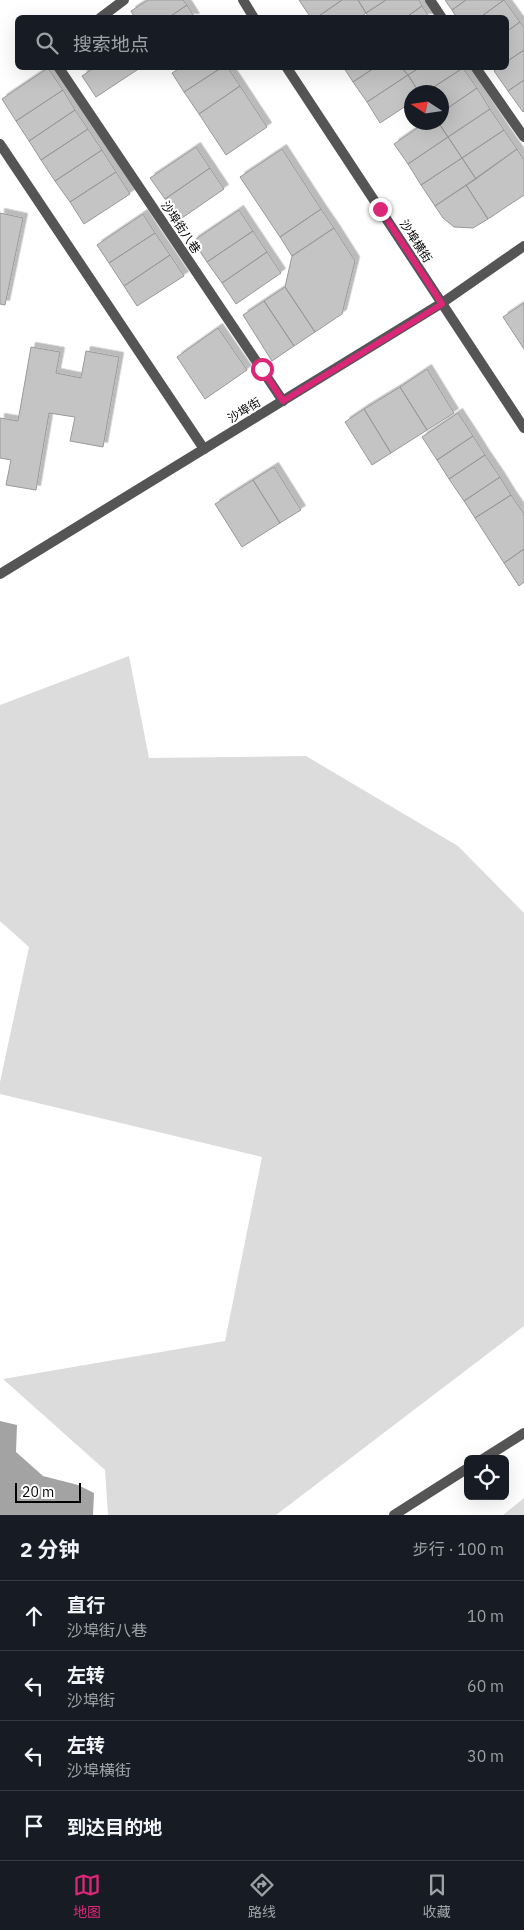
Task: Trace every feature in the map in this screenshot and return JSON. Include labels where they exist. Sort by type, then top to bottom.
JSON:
[{"type":"street","points":[[104,15],[124,0]]},
{"type":"street","points":[[243,0],[252,15]]},
{"type":"street","points":[[430,0],[440,15]]},
{"type":"street","name":"沙埠街八巷","points":[[60,70],[283,401]]},
{"type":"street","name":"沙埠横街","points":[[288,70],[524,428]]},
{"type":"street","points":[[477,70],[524,138]]},
{"type":"street","points":[[0,144],[204,449]]},
{"type":"street","name":"沙埠街","points":[[0,574],[442,304],[524,246]]},
{"type":"street","points":[[489,1455],[524,1433]]},
{"type":"street","points":[[394,1515],[464,1471]]},
{"type":"shaded area","points":[[129,656],[149,758],[306,756],[458,846],[524,913],[524,1326],[276,1515],[108,1515],[105,1470],[3,1379],[225,1341],[262,1157],[0,1094],[0,1082],[29,947],[0,921],[0,705]]},
{"type":"shaded area","points":[[0,1421],[17,1425],[16,1452],[43,1476],[78,1485],[94,1493],[93,1515],[0,1515]]},
{"type":"shaded area","points":[[524,1498],[524,1515],[503,1515]]},
{"type":"building","points":[[148,0],[183,0],[187,5],[172,15],[133,15],[131,11]]},
{"type":"building","points":[[299,0],[342,0],[320,15],[309,15]]},
{"type":"building","points":[[342,0],[358,0],[366,13],[364,15],[320,15]]},
{"type":"building","points":[[358,0],[386,0],[366,13]]},
{"type":"building","points":[[386,0],[419,0],[422,6],[409,15],[367,15],[366,13]]},
{"type":"building","points":[[445,0],[466,0],[452,10]]},
{"type":"building","points":[[466,0],[504,0],[483,15],[455,15],[452,10]]},
{"type":"building","points":[[504,0],[520,22],[509,30],[509,15],[483,15]]},
{"type":"building","points":[[187,5],[193,15],[172,15]]},
{"type":"building","points":[[422,6],[428,15],[409,15]]},
{"type":"building","points":[[520,22],[524,28],[524,50],[509,60],[509,30]]},
{"type":"building","points":[[524,50],[524,80],[508,91],[494,71],[509,70],[509,60]]},
{"type":"building","points":[[45,70],[49,70],[63,90],[16,121],[2,99]]},
{"type":"building","points":[[91,70],[137,70],[96,97],[82,76]]},
{"type":"building","points":[[177,70],[218,70],[184,92],[172,73]]},
{"type":"building","points":[[218,70],[229,70],[240,86],[199,114],[184,92]]},
{"type":"building","points":[[345,70],[371,70],[353,82]]},
{"type":"building","points":[[371,70],[404,70],[408,75],[367,102],[353,82]]},
{"type":"building","points":[[404,70],[416,70],[408,75]]},
{"type":"building","points":[[416,70],[460,70],[437,85],[414,85],[408,75]]},
{"type":"building","points":[[460,70],[464,70],[477,88],[449,107],[449,85],[437,85]]},
{"type":"building","points":[[408,75],[414,85],[404,85],[404,107],[380,123],[367,102]]},
{"type":"building","points":[[524,80],[524,111],[523,112],[508,91]]},
{"type":"building","points":[[240,86],[267,127],[226,155],[199,114]]},
{"type":"building","points":[[477,88],[490,109],[448,137],[443,130],[449,130],[449,107]]},
{"type":"building","points":[[63,90],[75,110],[29,141],[16,121]]},
{"type":"building","points":[[490,109],[504,130],[462,158],[448,137]]},
{"type":"building","points":[[75,110],[88,129],[41,160],[29,141]]},
{"type":"building","points":[[88,129],[102,150],[55,181],[41,160]]},
{"type":"building","points":[[414,130],[443,130],[448,137],[408,164],[394,144]]},
{"type":"building","points":[[504,130],[517,149],[476,179],[462,158]]},
{"type":"building","points":[[448,137],[462,158],[421,185],[408,164]]},
{"type":"building","points":[[196,147],[210,168],[165,199],[150,178]]},
{"type":"building","points":[[282,149],[321,209],[280,237],[240,177]]},
{"type":"building","points":[[517,149],[524,160],[524,195],[488,219],[466,185]]},
{"type":"building","points":[[102,150],[116,172],[70,202],[55,181]]},
{"type":"building","points":[[462,158],[476,179],[435,206],[421,185]]},
{"type":"building","points":[[210,168],[224,189],[179,220],[165,199]]},
{"type":"building","points":[[116,172],[130,194],[84,224],[70,202]]},
{"type":"building","points":[[466,185],[488,219],[473,228],[454,227],[443,218],[435,206]]},
{"type":"building","points":[[321,209],[334,228],[292,256],[280,237]]},
{"type":"building","points":[[239,210],[253,231],[207,262],[193,241]]},
{"type":"building","points":[[0,213],[23,218],[5,305],[0,304]]},
{"type":"building","points":[[143,214],[155,233],[109,263],[97,245]]},
{"type":"building","points":[[334,228],[355,261],[342,314],[315,332],[285,287],[292,256]]},
{"type":"building","points":[[253,231],[267,252],[222,283],[207,262]]},
{"type":"building","points":[[155,233],[170,255],[124,286],[109,263]]},
{"type":"building","points":[[267,252],[281,273],[236,304],[222,283]]},
{"type":"building","points":[[170,255],[184,276],[137,306],[124,286]]},
{"type":"building","points":[[285,287],[315,332],[294,346],[264,301]]},
{"type":"building","points":[[264,301],[294,346],[272,361],[243,315]]},
{"type":"building","points":[[524,303],[524,349],[503,317]]},
{"type":"building","points":[[218,328],[247,370],[205,399],[177,357]]},
{"type":"building","points":[[31,347],[60,352],[56,373],[81,378],[86,351],[119,357],[103,447],[70,441],[75,417],[49,413],[36,490],[6,485],[11,460],[0,458],[0,418],[18,421]]},
{"type":"building","points":[[427,369],[454,413],[427,430],[400,387]]},
{"type":"building","points":[[400,387],[427,430],[391,453],[364,409]]},
{"type":"building","points":[[364,409],[391,453],[372,465],[345,422]]},
{"type":"building","points":[[458,413],[473,436],[437,460],[422,437]]},
{"type":"building","points":[[473,436],[485,455],[449,479],[437,460]]},
{"type":"building","points":[[485,455],[500,477],[464,501],[449,479]]},
{"type":"building","points":[[274,467],[301,510],[280,523],[253,480]]},
{"type":"building","points":[[500,477],[511,495],[475,518],[464,501]]},
{"type":"building","points":[[253,480],[280,523],[242,547],[215,504]]},
{"type":"building","points":[[511,495],[524,514],[524,549],[504,563],[475,518]]},
{"type":"building","points":[[524,549],[524,582],[519,586],[504,563]]},
{"type":"route","points":[[262,369],[283,401],[442,304],[380,209]]}]
